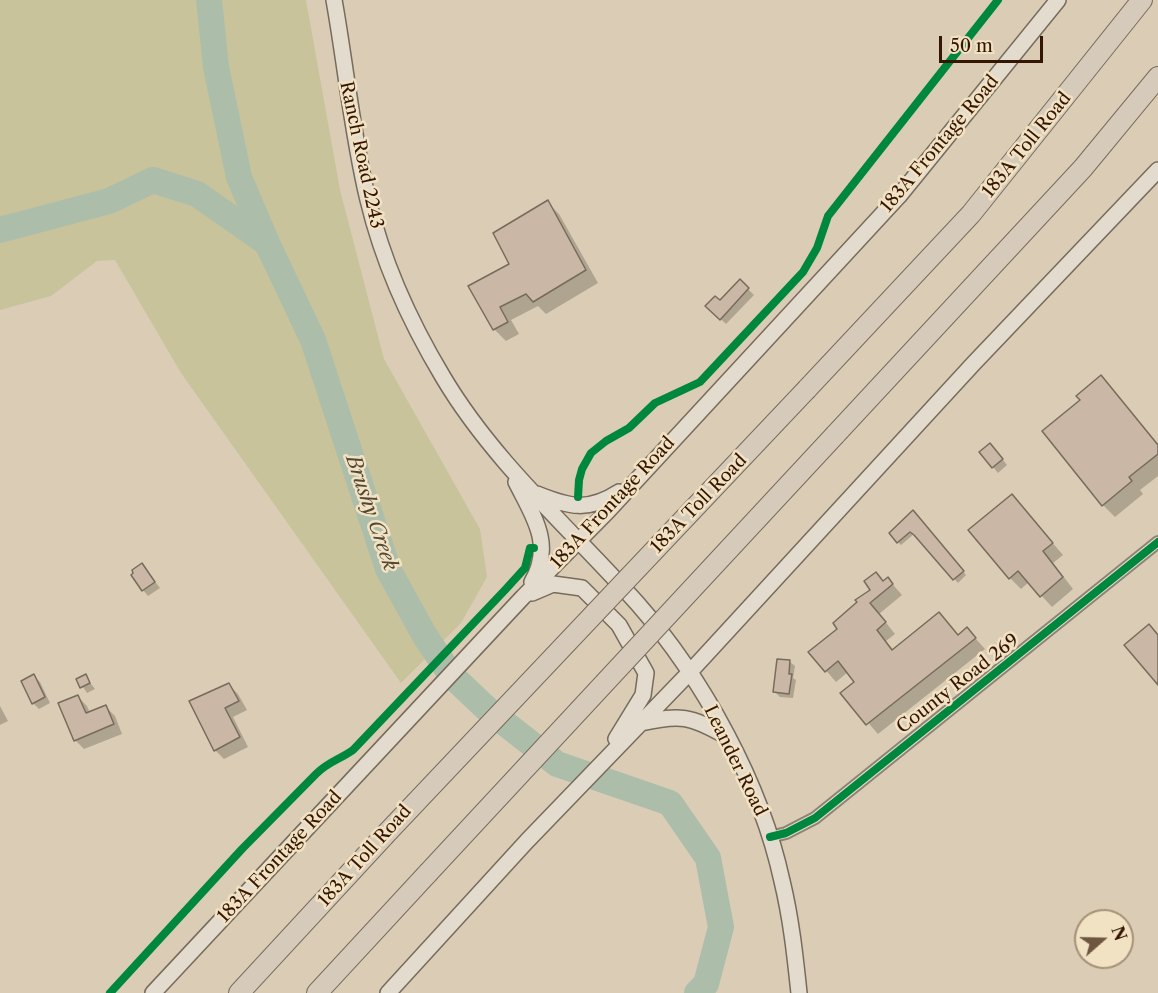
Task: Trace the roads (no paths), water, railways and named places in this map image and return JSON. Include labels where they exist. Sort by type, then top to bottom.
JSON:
[{"type":"highway","name":"183A Toll Road","points":[[239,993],[384,836],[971,214],[1142,0]]},
{"type":"highway","points":[[317,993],[1083,168],[1158,77]]},
{"type":"main road","name":"Ranch Road 2243","points":[[334,0],[354,135],[368,201],[381,247],[398,291],[419,335],[471,419],[532,492],[639,605],[666,638],[689,673]]},
{"type":"main road","name":"183A Frontage Road","points":[[153,993],[523,597],[638,478],[899,196],[1058,0]]},
{"type":"main road","points":[[388,993],[602,762],[635,723],[689,673],[974,363],[1158,170]]},
{"type":"main road","points":[[507,464],[537,522],[541,540],[540,567],[523,597]]},
{"type":"main road","points":[[532,492],[564,505],[583,506],[598,504],[638,478]]},
{"type":"main road","points":[[523,597],[553,585],[582,588],[619,626],[646,673],[635,723]]},
{"type":"main road","name":"Leander Road","points":[[689,673],[728,737],[745,772],[770,837],[792,926],[799,993]]},
{"type":"main road","points":[[635,723],[679,717],[702,722],[728,737]]},
{"type":"street","name":"County Road 269","points":[[770,837],[786,833],[815,818],[1158,542]]},
{"type":"waterway","name":"Brushy Creek","points":[[209,0],[216,67],[239,177],[313,340],[388,569],[425,636],[451,675],[488,710],[557,764],[670,803],[708,858],[721,927],[706,984],[697,993]]},
{"type":"waterway","points":[[0,230],[109,201],[153,180],[197,194],[267,243]]}]
